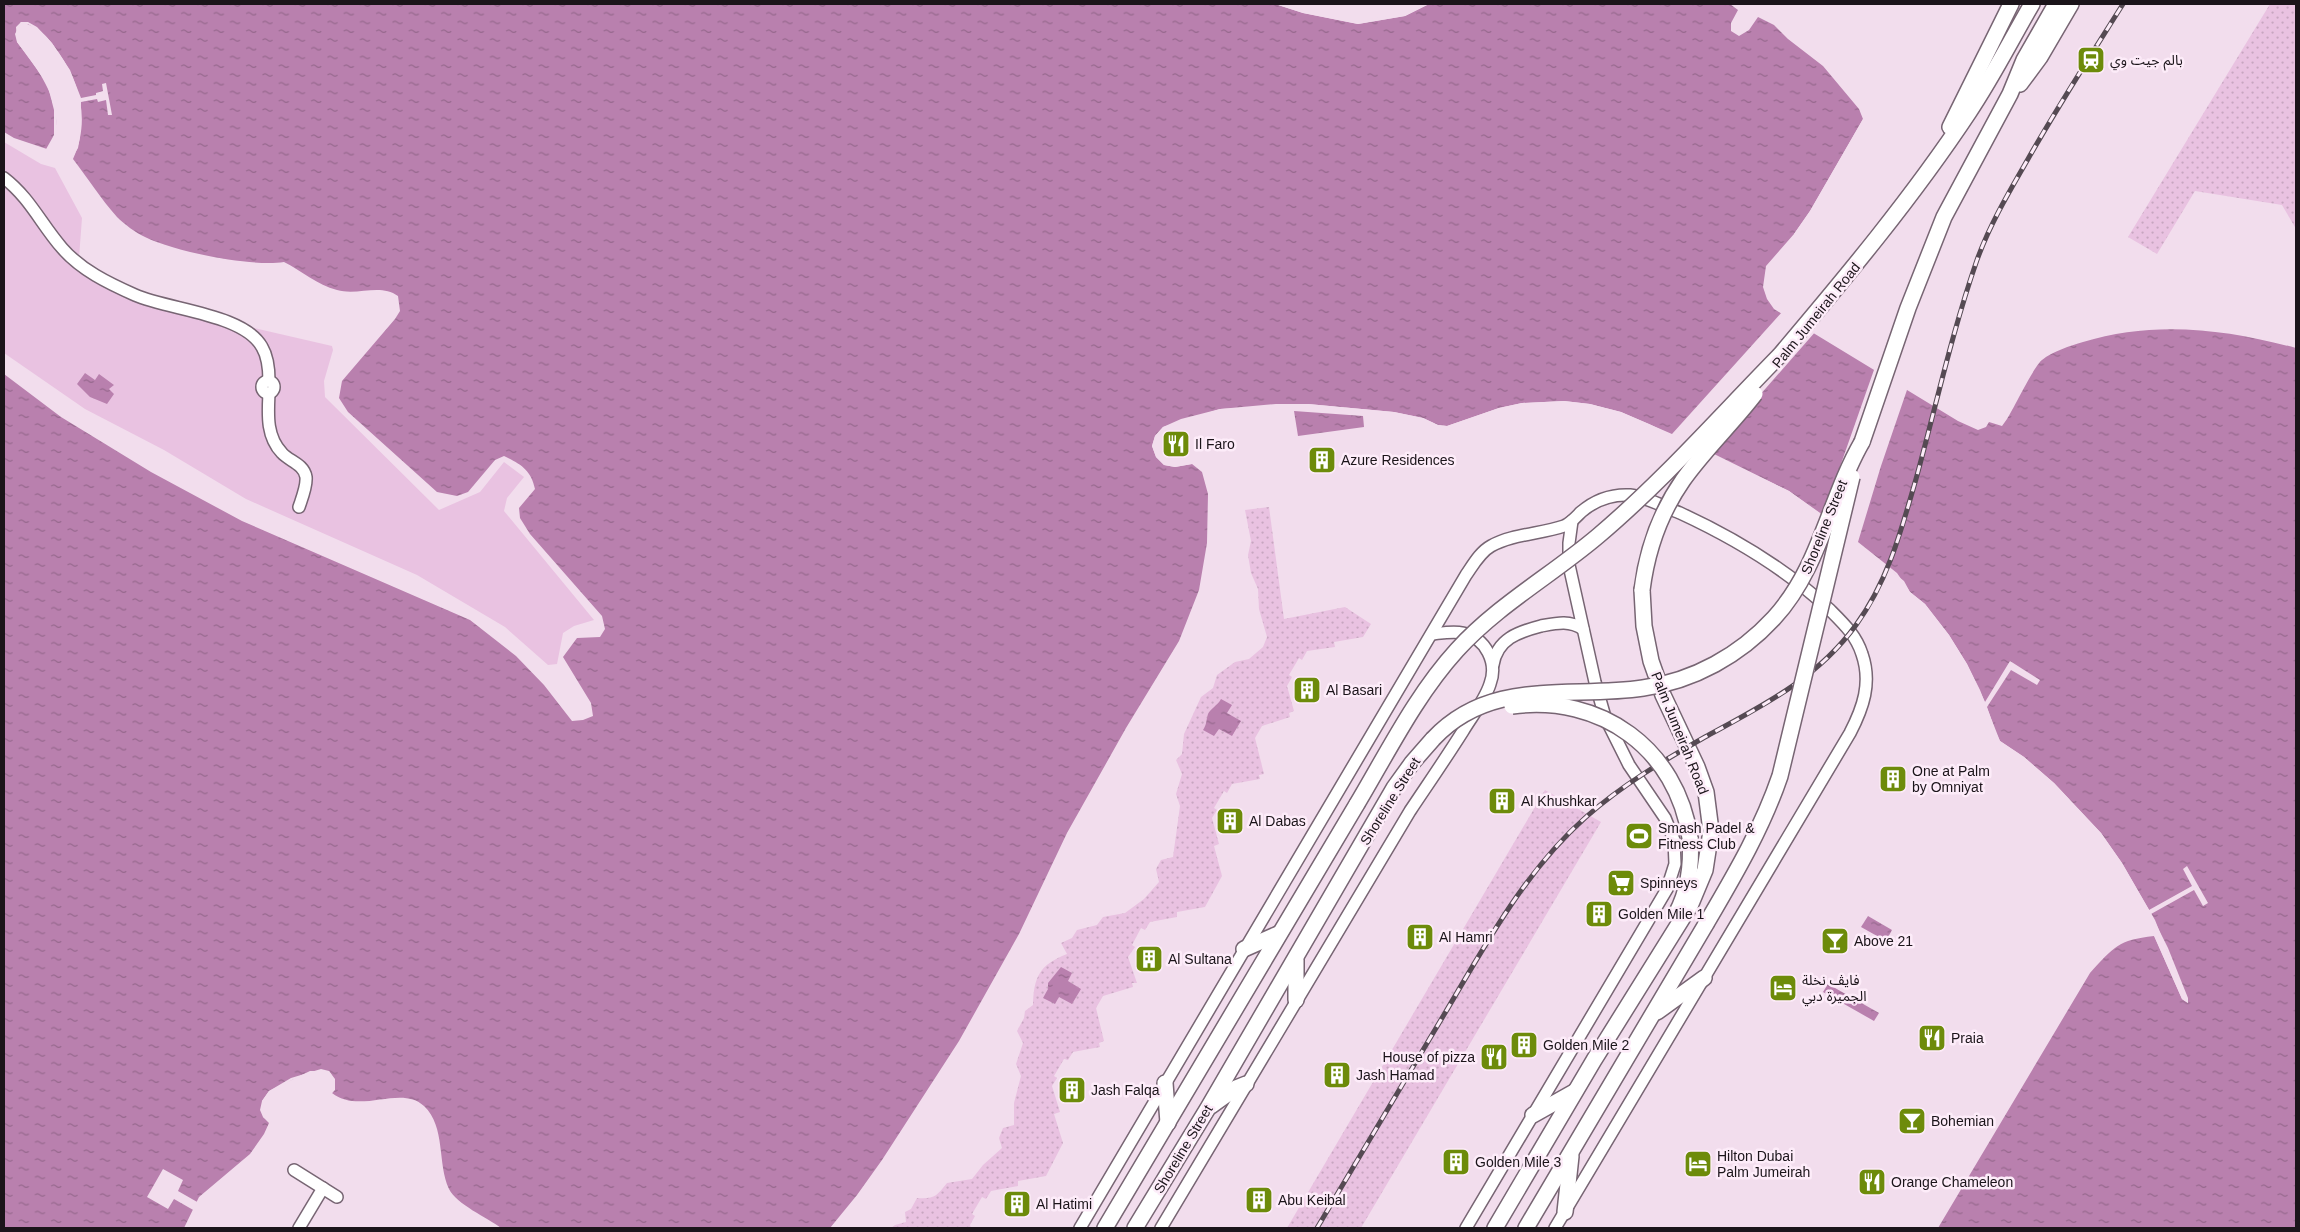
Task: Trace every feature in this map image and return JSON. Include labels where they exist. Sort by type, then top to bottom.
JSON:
[{"type":"main road","points":[[1940,151],[1967,91],[2011,4]]},
{"type":"main road","name":"Palm Jumeirah Road","points":[[1495,1228],[1575,1092],[1696,895],[1706,870],[1711,831],[1702,779],[1663,694],[1651,661],[1644,626],[1642,590],[1651,546],[1672,498],[1693,467],[1752,397],[1780,355],[1881,234],[1978,98],[2032,4]]},
{"type":"main road","points":[[1526,1228],[1706,924],[1750,848],[1767,812],[1780,776],[1832,556],[1862,442],[1908,308],[1938,232],[1958,188],[2010,94],[2024,60],[2056,4]]},
{"type":"main road","points":[[2010,94],[2040,57],[2071,4]]},
{"type":"main road","name":"Shoreline Street","points":[[1105,1228],[1278,934],[1422,695],[1458,649],[1486,622],[1561,566],[1622,515],[1780,355]]},
{"type":"main road","name":"Shoreline Street","points":[[1137,1227],[1403,775],[1433,739],[1459,716],[1479,706],[1504,698],[1531,693],[1628,690],[1653,686],[1694,674],[1738,650],[1776,616],[1805,574],[1841,484],[1862,442]]},
{"type":"main road","points":[[1433,739],[1484,713],[1512,706],[1550,704],[1586,711],[1626,731],[1658,760],[1680,797],[1690,838],[1691,861],[1684,896],[1655,951],[1649,972]]},
{"type":"main road","points":[[1244,949],[1278,934]]},
{"type":"main road","points":[[1296,958],[1296,1000]]},
{"type":"main road","points":[[1652,1016],[1704,978]]},
{"type":"main road","points":[[1165,1083],[1168,1123]]},
{"type":"main road","points":[[1208,1108],[1236,1088],[1246,1084]]},
{"type":"main road","points":[[1533,1115],[1575,1092]]},
{"type":"main road","points":[[1565,1212],[1572,1150]]},
{"type":"street","points":[[4,178],[30,203],[63,249],[90,272],[149,300],[178,309],[209,315],[232,323],[251,335],[263,348],[269,381],[274,387],[269,393],[268,418],[272,436],[281,452],[300,466],[305,474],[306,484],[299,507]]},
{"type":"street","points":[[1080,1228],[1466,574],[1487,549],[1501,542],[1564,526],[1598,500],[1620,495],[1642,498],[1683,515],[1743,545],[1795,580],[1846,626],[1862,654],[1867,686],[1861,711],[1850,733],[1556,1228]]},
{"type":"street","points":[[1466,1228],[1667,889],[1675,864],[1676,852],[1671,829],[1629,766],[1605,717],[1595,682],[1569,565],[1568,543],[1572,521]]},
{"type":"street","points":[[1161,1228],[1410,811],[1452,750],[1486,693],[1491,682],[1499,648],[1515,634],[1561,622],[1583,629]]},
{"type":"street","points":[[1432,634],[1455,632],[1471,636],[1485,646],[1492,661],[1493,669]]},
{"type":"street","points":[[294,1170],[337,1197]]},
{"type":"street","points":[[299,1228],[323,1188]]},
{"type":"shaded area","points":[[2270,4],[2296,4],[2296,229],[2282,205],[2195,191],[2157,254],[2128,237]]},
{"type":"shaded area","points":[[4,142],[41,164],[55,168],[82,218],[79,258],[117,281],[159,300],[213,311],[250,327],[332,346],[333,350],[324,381],[325,397],[439,510],[480,492],[504,462],[524,477],[507,498],[504,511],[594,620],[574,626],[563,633],[557,664],[548,665],[505,627],[417,575],[246,499],[164,450],[85,409],[4,353]]},
{"type":"shaded area","points":[[1269,507],[1284,619],[1345,607],[1371,624],[1363,637],[1334,642],[1335,647],[1307,651],[1302,660],[1299,658],[1289,675],[1292,677],[1287,686],[1294,711],[1289,713],[1290,717],[1262,726],[1255,738],[1264,774],[1259,775],[1260,779],[1232,784],[1227,793],[1224,791],[1214,808],[1217,810],[1212,818],[1219,844],[1214,846],[1222,876],[1205,907],[1177,912],[1177,917],[1150,922],[1145,930],[1141,928],[1132,945],[1135,947],[1128,957],[1137,983],[1132,983],[1133,987],[1103,996],[1096,1008],[1104,1041],[1099,1043],[1100,1047],[1073,1052],[1068,1060],[1064,1059],[1054,1076],[1057,1078],[1052,1086],[1060,1112],[1054,1114],[1063,1143],[1046,1176],[1018,1181],[1018,1186],[991,1191],[986,1199],[982,1197],[972,1214],[975,1216],[970,1225],[971,1228],[891,1228],[906,1222],[905,1212],[911,1209],[917,1198],[934,1196],[947,1183],[972,1179],[983,1165],[1002,1148],[999,1138],[1003,1128],[1014,1125],[1014,1103],[1021,1076],[1016,1064],[1023,1043],[1017,1031],[1024,1018],[1025,1011],[1033,1005],[1035,987],[1040,973],[1050,963],[1067,954],[1061,943],[1072,938],[1077,930],[1097,925],[1103,917],[1125,913],[1144,899],[1159,882],[1156,869],[1161,860],[1173,857],[1180,806],[1176,794],[1182,774],[1176,760],[1182,754],[1184,734],[1201,697],[1213,688],[1217,675],[1235,662],[1249,659],[1263,647],[1267,637],[1259,609],[1258,589],[1251,573],[1248,555],[1251,541],[1245,510]]},
{"type":"shaded area","points":[[1545,790],[1601,822],[1361,1228],[1287,1228]]},
{"type":"water","points":[[4,4],[1275,4],[1303,13],[1358,24],[1405,16],[1429,4],[1730,4],[1738,10],[1731,23],[1731,31],[1739,36],[1749,30],[1758,17],[1774,25],[1788,39],[1823,66],[1859,109],[1863,119],[1810,211],[1794,234],[1766,266],[1763,287],[1767,299],[1774,309],[1958,421],[1978,430],[1986,427],[1989,422],[2002,426],[2034,370],[2046,357],[2067,347],[2110,335],[2163,329],[2190,330],[2243,336],[2296,348],[2296,1228],[1938,1228],[2090,973],[2111,951],[2132,940],[2154,936],[2182,999],[2188,1003],[2155,920],[2122,863],[2101,833],[2054,783],[2024,757],[2000,741],[1980,690],[1967,664],[1949,635],[1925,604],[1910,592],[1904,581],[1833,523],[1789,491],[1621,412],[1590,404],[1564,401],[1522,403],[1499,408],[1447,426],[1438,425],[1423,418],[1394,412],[1308,404],[1220,409],[1163,427],[1155,436],[1152,446],[1156,457],[1164,465],[1175,467],[1192,464],[1202,472],[1208,494],[1207,543],[1199,590],[1179,641],[1126,728],[1067,833],[1019,934],[959,1041],[882,1160],[830,1228],[501,1228],[458,1200],[449,1189],[445,1179],[436,1124],[424,1106],[415,1100],[404,1098],[367,1101],[343,1099],[332,1093],[335,1084],[329,1071],[310,1071],[269,1091],[262,1101],[263,1117],[269,1123],[264,1134],[250,1154],[199,1197],[184,1228],[4,1228],[4,374],[61,417],[151,472],[242,521],[470,620],[516,656],[544,685],[572,721],[583,720],[593,716],[591,703],[563,657],[577,638],[600,637],[605,629],[602,616],[530,534],[520,518],[519,508],[535,489],[531,477],[524,468],[504,456],[495,460],[468,492],[457,496],[437,492],[348,412],[339,398],[342,381],[400,311],[398,296],[384,290],[353,292],[337,290],[316,281],[284,262],[253,262],[194,253],[159,243],[130,228],[111,210],[73,159],[78,145],[82,118],[78,91],[67,65],[43,33],[21,22],[15,34],[17,42],[43,78],[50,93],[56,121],[54,135],[47,149],[14,138],[4,132]]},
{"type":"water","points":[[85,373],[95,380],[99,374],[114,385],[109,389],[114,394],[107,404],[90,397],[77,384]]},
{"type":"water","points":[[1294,411],[1363,416],[1364,427],[1298,436]]},
{"type":"water","points":[[1221,699],[1232,705],[1227,713],[1241,721],[1232,736],[1219,729],[1214,736],[1203,730],[1209,712]]},
{"type":"water","points":[[1868,916],[1892,930],[1886,941],[1861,927]]},
{"type":"water","points":[[1061,967],[1072,973],[1068,981],[1081,989],[1072,1004],[1059,997],[1055,1004],[1043,998],[1048,989],[1048,983]]},
{"type":"water","points":[[1828,984],[1879,1013],[1874,1021],[1823,992]]},
{"type":"pier","points":[[1275,4],[1283,4],[1359,21],[1404,13],[1424,4],[1429,4],[1405,16],[1358,24],[1303,13]]},
{"type":"pier","points":[[21,22],[28,22],[37,27],[52,43],[70,70],[81,98],[96,95],[96,93],[103,91],[102,84],[106,83],[112,115],[108,115],[106,100],[98,102],[97,99],[81,102],[80,137],[78,148],[71,160],[78,136],[80,113],[74,85],[68,71],[50,44],[28,24],[22,25],[19,28],[19,41],[49,82],[57,109],[56,136],[49,150],[45,151],[54,135],[54,110],[47,83],[17,42],[16,27]]},
{"type":"pier","points":[[1863,119],[1864,121],[1813,212],[1797,235],[1794,234],[1810,211]]},
{"type":"pier","points":[[1783,311],[1816,331],[1710,452],[1789,491],[1823,515],[1875,367],[1908,387],[1858,542],[1897,573],[1910,592],[1925,604],[1949,635],[1967,664],[1985,702],[2010,661],[2040,680],[2037,685],[2011,670],[1987,707],[1996,733],[2000,741],[2024,757],[2054,783],[2101,833],[2122,863],[2149,910],[2192,886],[2183,869],[2187,866],[2208,903],[2203,906],[2194,890],[2151,914],[2168,948],[2188,998],[2188,1003],[2182,999],[2153,933],[2157,934],[2186,1000],[2166,949],[2120,865],[2099,835],[2052,785],[2022,759],[1998,742],[1978,691],[1965,665],[1947,636],[1923,606],[1908,594],[1896,575],[1788,494],[1764,480],[1620,414],[1564,403],[1523,405],[1499,410],[1447,429],[1437,428],[1422,420],[1394,415],[1308,407],[1220,411],[1164,429],[1157,437],[1155,446],[1158,456],[1165,462],[1176,464],[1194,462],[1192,464],[1175,467],[1164,465],[1156,457],[1152,446],[1155,436],[1163,427],[1181,419],[1220,409],[1276,404],[1308,404],[1394,412],[1423,418],[1438,425],[1447,426],[1499,408],[1522,403],[1564,401],[1590,404],[1621,412],[1672,434]]},
{"type":"pier","points":[[321,1069],[329,1071],[335,1079],[335,1090],[332,1093],[332,1080],[327,1073],[321,1071],[311,1073],[292,1080],[271,1093],[264,1102],[263,1110],[272,1123],[263,1117],[260,1110],[262,1101],[269,1091],[291,1078]]},
{"type":"pier","points":[[163,1169],[183,1180],[178,1191],[199,1203],[195,1211],[174,1199],[168,1209],[147,1197]]},
{"type":"railway","points":[[1317,1228],[1508,909],[1525,885],[1564,838],[1600,805],[1643,774],[1787,690],[1824,661],[1856,625],[1877,591],[1899,536],[1960,314],[1982,247],[2000,208],[2039,139],[2123,4]]},
{"type":"place","name":"بالم جيت وي","points":[[2091,60]]},
{"type":"place","name":"Il Faro","points":[[1176,444]]},
{"type":"place","name":"Azure Residences","points":[[1322,460]]},
{"type":"place","name":"Al Basari","points":[[1307,690]]},
{"type":"place","name":"One at Palm by Omniyat","points":[[1893,779]]},
{"type":"place","name":"Al Khushkar","points":[[1502,801]]},
{"type":"place","name":"Al Dabas","points":[[1230,821]]},
{"type":"place","name":"Smash Padel & Fitness Club","points":[[1639,836]]},
{"type":"place","name":"Spinneys","points":[[1621,883]]},
{"type":"place","name":"Golden Mile 1","points":[[1599,914]]},
{"type":"place","name":"Al Hamri","points":[[1420,937]]},
{"type":"place","name":"Above 21","points":[[1835,941]]},
{"type":"place","name":"Al Sultana","points":[[1149,959]]},
{"type":"place","name":"فايڤ نخلة الجميرة دبي","points":[[1783,988]]},
{"type":"place","name":"Praia","points":[[1932,1038]]},
{"type":"place","name":"Golden Mile 2","points":[[1524,1045]]},
{"type":"place","name":"House of pizza","points":[[1494,1057]]},
{"type":"place","name":"Jash Hamad","points":[[1337,1075]]},
{"type":"place","name":"Jash Falqa","points":[[1072,1090]]},
{"type":"place","name":"Bohemian","points":[[1912,1121]]},
{"type":"place","name":"Golden Mile 3","points":[[1456,1162]]},
{"type":"place","name":"Hilton Dubai Palm Jumeirah","points":[[1698,1164]]},
{"type":"place","name":"Orange Chameleon","points":[[1872,1182]]},
{"type":"place","name":"Abu Keibal","points":[[1259,1200]]},
{"type":"place","name":"Al Hatimi","points":[[1017,1204]]}]
